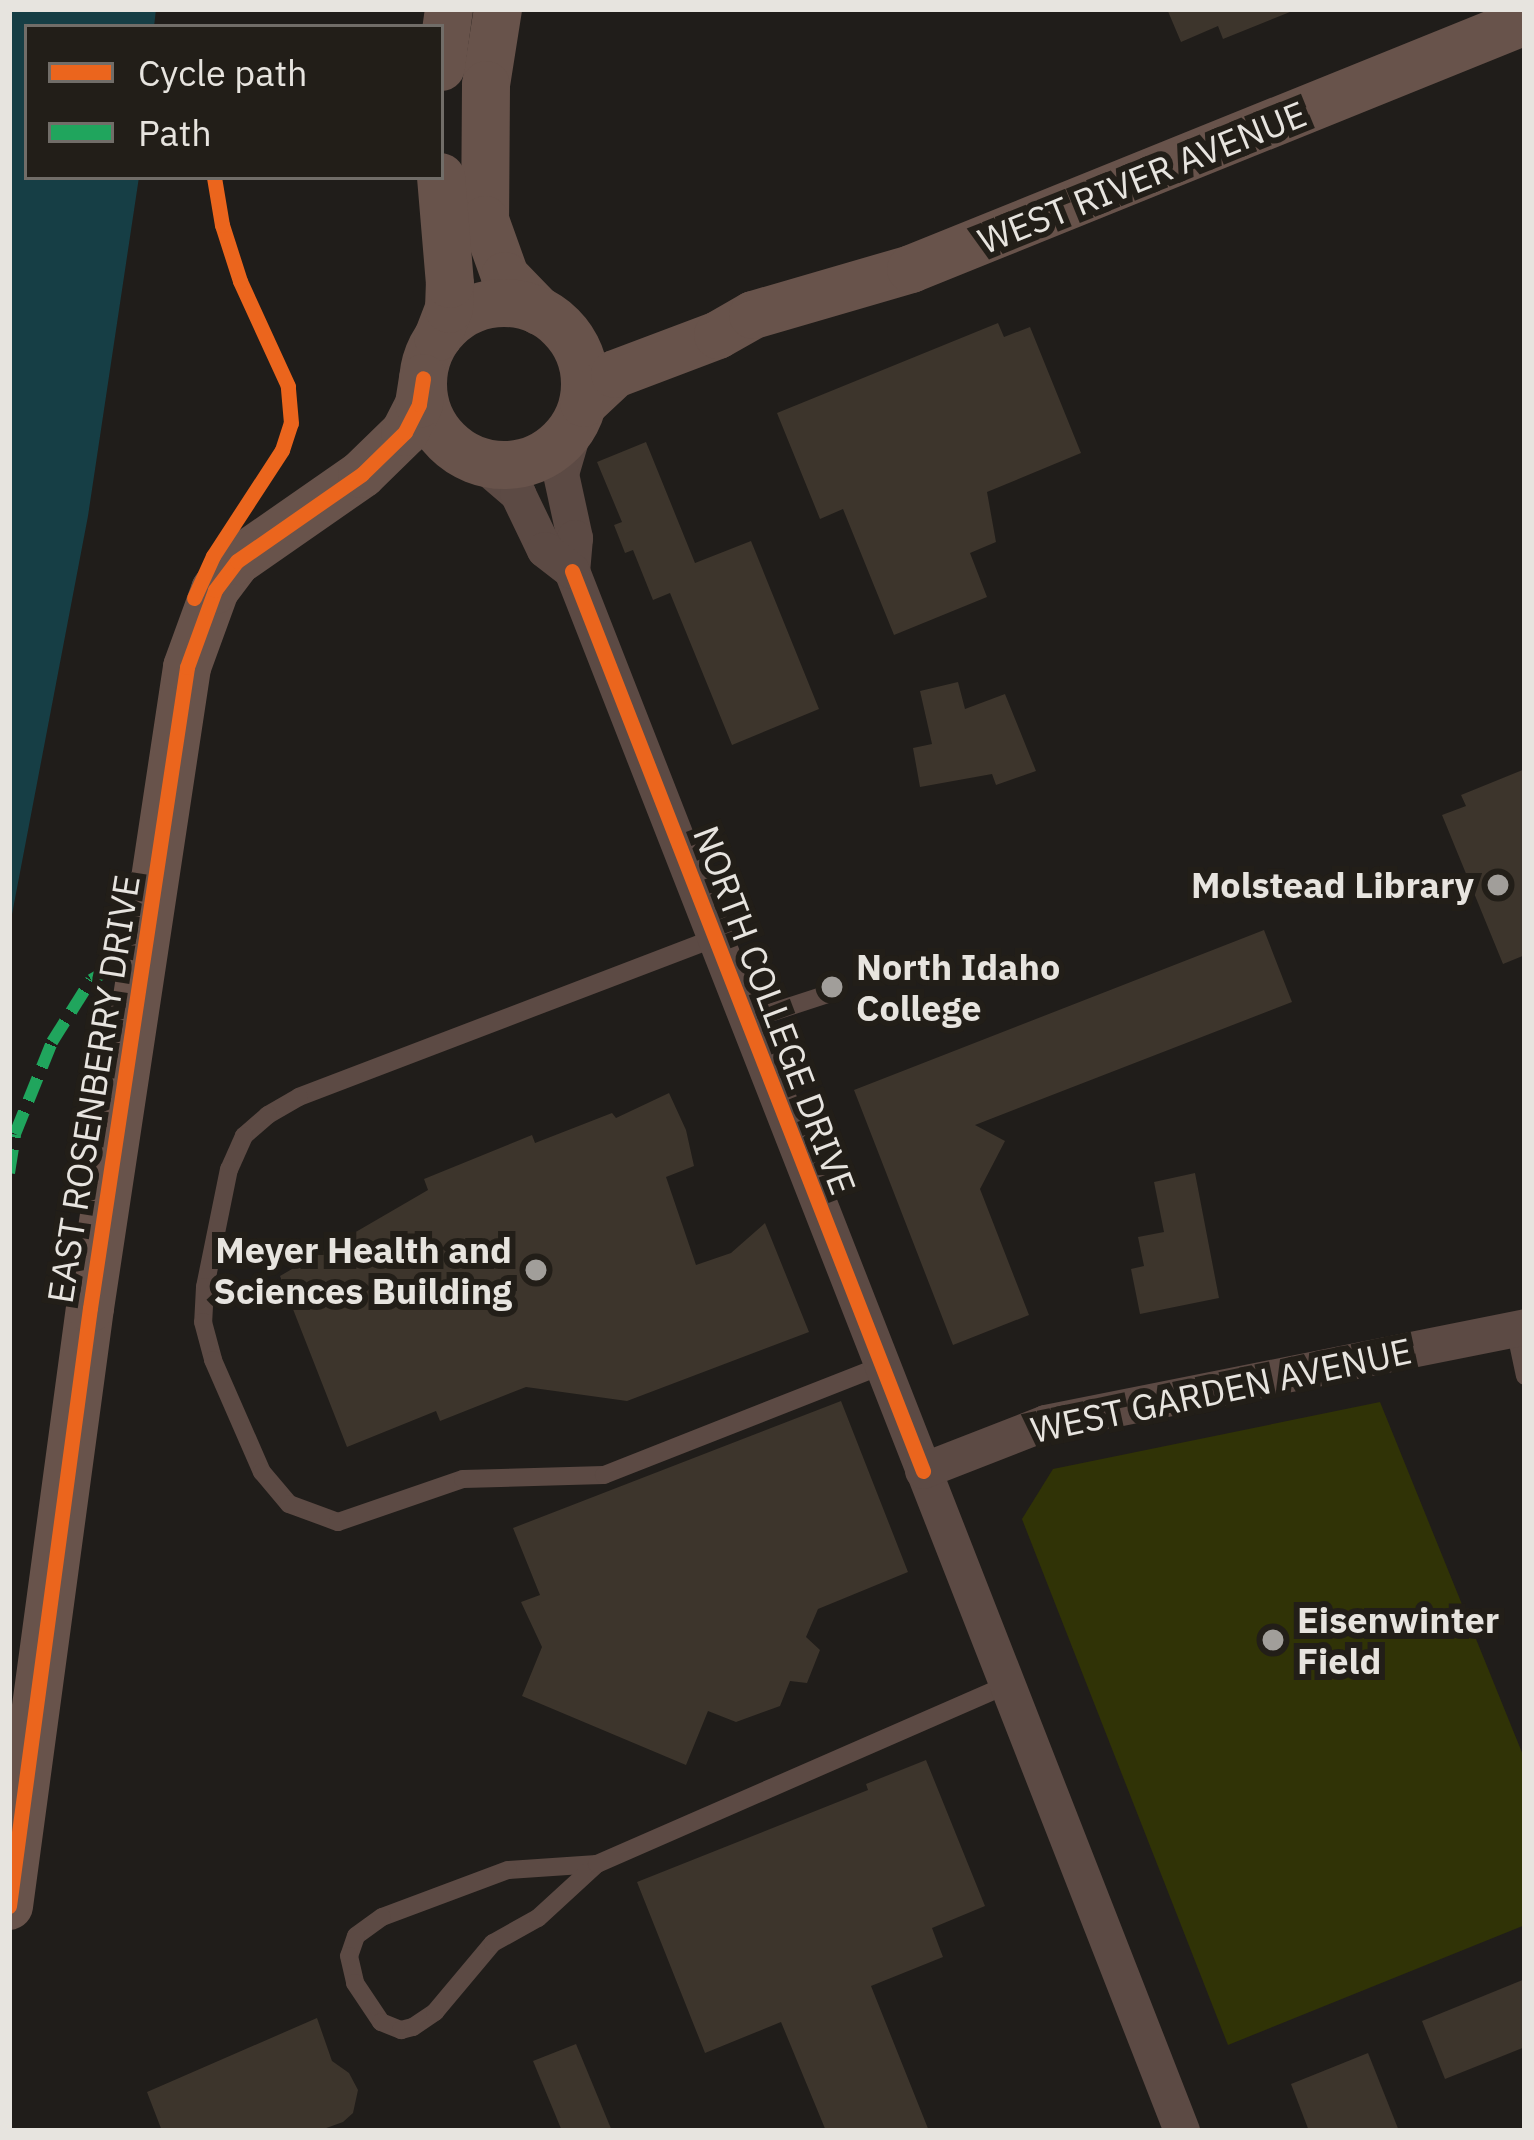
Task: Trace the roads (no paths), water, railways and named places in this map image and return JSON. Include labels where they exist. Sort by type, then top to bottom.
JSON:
[{"type":"street","points":[[444,45],[449,9]]},
{"type":"street","points":[[441,180],[450,284],[449,309],[431,357],[432,422],[445,440],[482,463],[526,464],[563,441],[580,413],[582,359],[549,317],[505,276],[485,220],[485,104],[498,9]]},
{"type":"street","name":"WEST RIVER AVENUE","points":[[580,413],[615,374],[718,335],[753,315],[911,269],[1525,21]]},
{"type":"street","points":[[431,357],[473,309],[495,303],[549,317]]},
{"type":"street","name":"WEST RIVER AVENUE","points":[[549,317],[606,336],[714,310],[753,315]]},
{"type":"street","name":"EAST ROSENBERRY DRIVE","points":[[9,1906],[90,1308],[187,667],[215,590],[237,561],[362,474],[405,432],[419,404],[431,357]]},
{"type":"street","name":"NORTH COLLEGE DRIVE","points":[[580,413],[561,474],[575,538],[572,571],[1004,1686],[1182,2131]]},
{"type":"street","name":"NORTH COLLEGE DRIVE","points":[[482,463],[518,494],[545,550],[572,571]]},
{"type":"street","name":"WEST GARDEN AVENUE","points":[[923,1471],[1046,1423],[1520,1328]]},
{"type":"lane","points":[[715,938],[299,1096],[268,1114],[244,1136],[229,1169],[205,1287],[203,1322],[213,1360],[262,1472],[289,1504],[338,1522],[463,1479],[604,1474],[880,1366]]},
{"type":"lane","points":[[748,1020],[828,994]]},
{"type":"lane","points":[[1520,1328],[1525,1376]]},
{"type":"lane","points":[[597,1864],[508,1870],[382,1917],[356,1936],[350,1956],[356,1983],[381,2021],[401,2030],[413,2027],[435,2012],[493,1943],[538,1918],[597,1864],[1004,1686]]},
{"type":"water","points":[[9,9],[156,9],[154,24],[24,24],[24,180],[139,180],[88,516],[9,930]]},
{"type":"place","name":"Molstead Library","points":[[1498,885]]},
{"type":"place","name":"North Idaho College","points":[[832,987]]},
{"type":"place","name":"Meyer Health and Sciences Building","points":[[536,1270]]},
{"type":"place","name":"Eisenwinter Field","points":[[1273,1640]]}]
